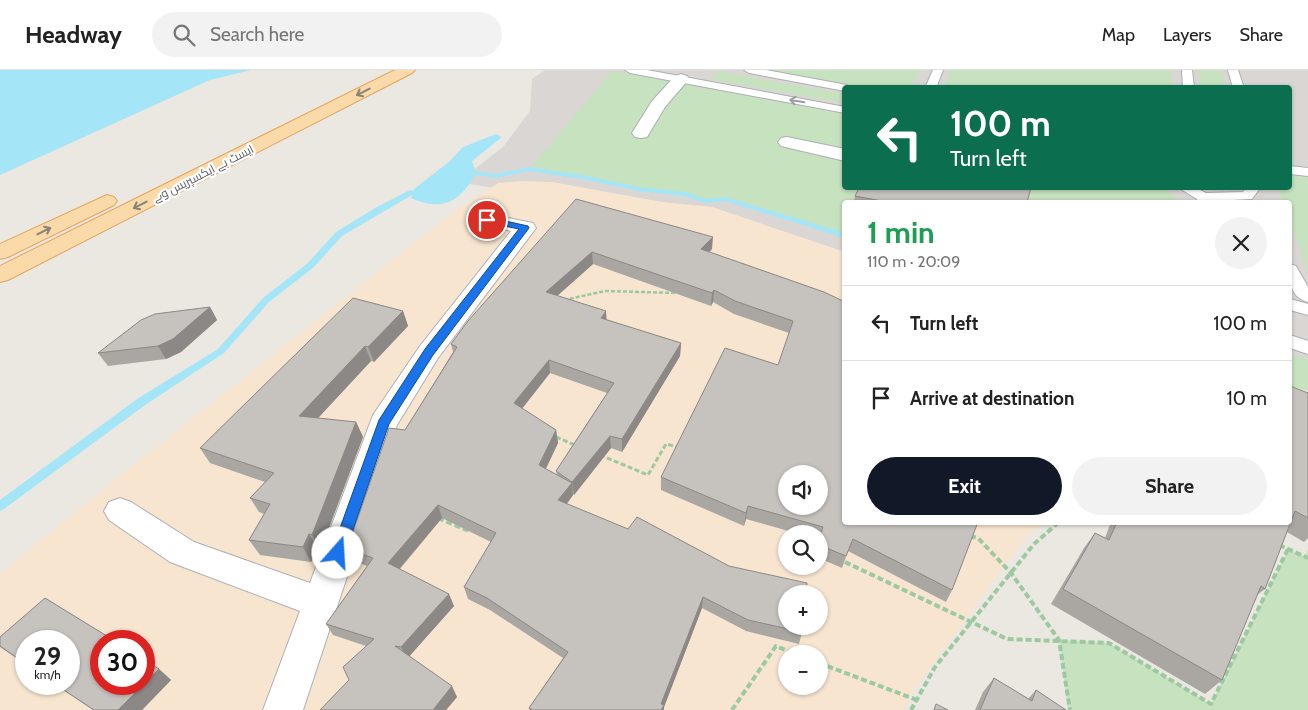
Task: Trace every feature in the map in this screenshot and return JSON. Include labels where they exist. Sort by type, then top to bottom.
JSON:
[{"type":"main road","name":"ایسٹ بے ایکسپریس وے","points":[[143,183],[376,70]]},
{"type":"main road","name":"ایسٹ بے ایکسپریس وے","points":[[0,275],[407,70]]},
{"type":"main road","points":[[0,252],[126,192]]},
{"type":"street","points":[[641,133],[658,105],[685,75]]},
{"type":"street","points":[[787,142],[842,154]]},
{"type":"street","points":[[283,710],[383,423],[429,352],[525,228],[487,220]]},
{"type":"street","points":[[120,511],[182,552],[321,603]]},
{"type":"lane","points":[[630,70],[685,75],[842,109]]},
{"type":"lane","points":[[749,70],[842,87]]},
{"type":"lane","points":[[931,85],[938,70]]},
{"type":"lane","points":[[1187,70],[1189,85]]},
{"type":"lane","points":[[1233,70],[1238,85]]},
{"type":"lane","points":[[1292,170],[1308,172]]},
{"type":"lane","points":[[1189,190],[1204,200],[1252,195]]},
{"type":"lane","points":[[1240,190],[1252,195]]},
{"type":"lane","points":[[1292,273],[1297,284],[1308,296]]},
{"type":"lane","points":[[1292,305],[1308,310]]},
{"type":"lane","points":[[1292,342],[1308,348]]},
{"type":"path","points":[[561,300],[605,291],[685,293]]},
{"type":"path","points":[[553,436],[579,447]]},
{"type":"path","points":[[596,454],[648,475],[666,444],[684,449]]},
{"type":"path","points":[[433,516],[469,531],[474,524]]},
{"type":"path","points":[[911,710],[935,667],[1034,544],[1056,525]]},
{"type":"path","points":[[961,532],[978,538],[1010,573],[1059,640],[1070,710]]},
{"type":"path","points":[[1272,541],[1308,558]]},
{"type":"path","points":[[845,562],[1007,639],[1109,643],[1211,704],[1288,549]]},
{"type":"path","points":[[732,710],[776,646],[778,647]]},
{"type":"path","points":[[828,666],[916,700]]},
{"type":"shaded area","points":[[545,70],[1308,70],[1308,389],[1292,385],[1292,200],[842,200],[842,271],[529,194],[458,182],[503,147],[530,111],[532,79]]},
{"type":"green space","points":[[771,70],[920,70],[912,85],[854,85]]},
{"type":"green space","points":[[951,70],[1171,70],[1172,85],[945,85]]},
{"type":"green space","points":[[1198,70],[1221,70],[1225,85],[1201,85]]},
{"type":"green space","points":[[612,71],[842,113],[842,190],[1167,190],[1177,200],[842,200],[842,235],[725,199],[706,201],[685,194],[639,189],[582,177],[529,169]]},
{"type":"green space","points":[[722,72],[842,93],[842,102],[715,80],[711,76]]},
{"type":"green space","points":[[1292,176],[1308,177],[1308,273],[1292,228],[1292,200],[1282,200],[1279,190],[1292,190]]},
{"type":"green space","points":[[1292,355],[1308,359],[1308,391],[1292,387]]},
{"type":"green space","points":[[1288,549],[1305,556],[1308,549],[1308,710],[1068,710],[1059,640],[1109,643],[1211,704]]},
{"type":"sand","points":[[522,181],[552,182],[662,202],[712,207],[842,251],[842,525],[1041,525],[1025,538],[919,683],[903,710],[0,710],[0,575],[81,507],[452,213],[498,183]]},
{"type":"water","points":[[0,70],[251,70],[210,80],[0,175]]},
{"type":"water","points":[[496,134],[502,137],[472,161],[476,173],[464,191],[457,197],[450,202],[441,204],[422,202],[411,198],[414,189],[450,161],[463,147]]},
{"type":"building","points":[[858,190],[1030,190],[1028,200],[876,200],[855,196]]},
{"type":"building","points":[[576,199],[713,237],[701,249],[824,292],[842,301],[842,525],[977,525],[952,590],[853,539],[846,556],[828,549],[828,525],[816,525],[780,515],[828,515],[828,465],[778,465],[778,514],[748,506],[746,513],[661,477],[725,348],[778,365],[793,321],[735,301],[714,290],[712,293],[592,252],[546,292],[606,311],[601,318],[681,343],[622,439],[610,436],[572,482],[556,471],[614,383],[549,360],[514,403],[556,430],[539,465],[572,483],[558,500],[628,529],[637,517],[729,566],[807,583],[807,585],[778,585],[778,627],[748,620],[703,597],[661,704],[664,705],[661,710],[533,710],[529,708],[568,652],[487,598],[464,587],[496,533],[438,505],[388,563],[449,594],[401,647],[395,646],[452,686],[433,710],[320,710],[349,680],[343,667],[374,639],[326,624],[373,558],[347,549],[389,428],[405,430],[457,347],[451,344],[468,321]]},
{"type":"building","points":[[353,298],[403,311],[368,347],[365,346],[299,416],[356,422],[312,535],[309,534],[303,547],[249,540],[270,504],[250,498],[274,473],[200,448]]},
{"type":"building","points":[[210,307],[173,339],[158,346],[98,353],[141,320],[155,314]]},
{"type":"building","points":[[1292,387],[1308,393],[1308,518],[1295,511],[1292,519]]},
{"type":"building","points":[[1116,525],[1290,525],[1265,589],[1261,586],[1222,680],[1063,589],[1095,533],[1109,540]]},
{"type":"building","points":[[45,598],[97,630],[90,630],[90,695],[133,695],[118,710],[94,710],[72,695],[80,695],[80,630],[15,630],[15,656],[0,646],[0,637]]},
{"type":"building","points":[[994,678],[1032,701],[1036,690],[1066,710],[980,710]]},
{"type":"building","points":[[936,704],[948,710],[934,710]]},
{"type":"waterway","points":[[476,173],[496,176],[529,169],[582,177],[639,189],[685,194],[706,201],[725,199],[842,235]]},
{"type":"waterway","points":[[0,506],[141,402],[221,351],[266,300],[311,265],[339,234],[380,209],[413,192]]},
{"type":"route","points":[[338,553],[383,423],[429,352],[525,228],[487,220]]}]
